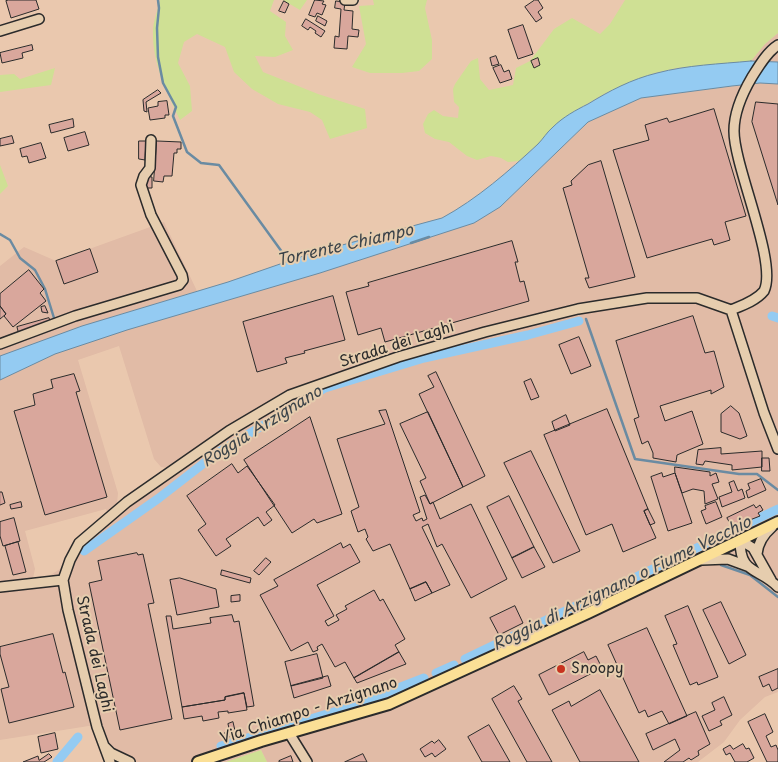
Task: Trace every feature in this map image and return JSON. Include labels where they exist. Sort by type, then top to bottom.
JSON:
[{"type":"main road","name":"Via Chiampo - Arzignano","points":[[198,762],[389,704],[588,613],[777,523]]},
{"type":"street","points":[[345,0],[353,0]]},
{"type":"street","points":[[0,31],[38,19]]},
{"type":"street","points":[[778,45],[772,48],[745,89],[736,114],[734,133],[766,244],[769,261],[767,283],[764,291],[745,304],[731,310],[764,413],[778,449]]},
{"type":"street","points":[[0,344],[75,316],[179,285],[183,280],[151,215],[141,185],[144,176],[150,168],[151,140]]},
{"type":"street","name":"Strada dei Laghi","points":[[110,762],[97,727],[68,610],[63,580],[70,560],[79,543],[127,502],[229,431],[290,395],[398,356],[578,309],[646,298],[697,298],[731,310]]},
{"type":"street","points":[[757,554],[757,547],[761,539],[777,523]]},
{"type":"street","points":[[740,540],[753,548],[774,583]]},
{"type":"street","points":[[740,540],[741,556],[747,566]]},
{"type":"street","points":[[697,560],[728,559],[747,566],[774,583]]},
{"type":"street","points":[[0,587],[63,580]]},
{"type":"street","points":[[289,733],[307,762]]},
{"type":"street","points":[[103,745],[111,753],[130,762]]},
{"type":"shaded area","points":[[778,33],[778,62],[751,61],[765,44]]},
{"type":"shaded area","points":[[760,83],[778,84],[778,692],[765,697],[740,720],[724,742],[698,762],[267,762],[261,750],[226,762],[113,762],[95,725],[0,740],[0,380],[55,354],[127,330],[320,273],[474,223],[500,207],[588,122],[641,98]],"holes":[[[119,346],[154,459],[161,467],[168,468],[117,504],[118,493],[78,360]],[[106,509],[108,514],[86,529],[72,546],[60,569],[49,576],[33,578],[35,569],[25,531]]]},
{"type":"shaded area","points":[[164,222],[197,291],[82,326],[0,356],[0,266],[24,247],[56,261]]},
{"type":"green space","points":[[160,0],[274,0],[270,11],[286,22],[285,36],[293,50],[275,57],[255,56],[263,72],[318,94],[365,109],[367,128],[330,139],[322,120],[310,112],[278,104],[252,89],[234,72],[225,47],[197,34],[184,42],[178,63],[190,86],[192,111],[180,120],[161,77],[153,43],[153,27]]},
{"type":"green space","points":[[283,0],[307,0],[300,10]]},
{"type":"green space","points":[[373,0],[427,0],[425,8],[432,40],[432,59],[419,71],[370,73],[352,67],[366,44],[359,6],[374,5]]},
{"type":"green space","points":[[625,0],[778,0],[778,33],[765,44],[751,61],[677,68],[655,73],[606,93],[575,111],[553,127],[519,161],[508,162],[491,156],[477,160],[467,156],[449,142],[435,139],[425,133],[423,124],[428,114],[434,110],[443,116],[458,118],[459,107],[454,102],[453,89],[471,61],[478,58],[480,79],[489,90],[513,85],[516,68],[530,61],[554,29],[572,18],[600,34],[610,24]]},
{"type":"green space","points":[[55,68],[51,85],[0,92],[0,75],[14,74],[20,79]]},
{"type":"green space","points":[[0,165],[8,186],[0,194]]},
{"type":"green space","points":[[261,750],[267,762],[226,762]]},
{"type":"water","points":[[751,61],[778,62],[778,84],[760,83],[641,98],[588,122],[500,207],[474,223],[320,273],[127,330],[55,354],[0,380],[0,356],[82,326],[228,282],[309,254],[442,218],[492,184],[538,144],[565,117],[630,82],[668,70]]},
{"type":"building","points":[[36,0],[39,9],[11,18],[6,1]]},
{"type":"building","points":[[315,0],[324,1],[322,4],[326,5],[322,15],[317,13],[315,17],[309,15]]},
{"type":"building","points":[[538,0],[543,8],[538,12],[542,18],[536,22],[525,7]]},
{"type":"building","points":[[284,1],[289,4],[285,13],[279,11]]},
{"type":"building","points":[[336,1],[345,2],[344,10],[353,11],[352,29],[359,30],[358,37],[348,36],[347,49],[334,48],[335,36],[339,37],[341,9],[335,8]]},
{"type":"building","points":[[318,16],[327,21],[325,26],[316,21]]},
{"type":"building","points":[[306,19],[325,31],[321,37],[310,27],[308,30],[302,26]]},
{"type":"building","points":[[523,25],[533,54],[518,59],[508,30]]},
{"type":"building","points":[[32,45],[33,50],[22,53],[23,58],[2,63],[0,53]]},
{"type":"building","points":[[496,56],[499,64],[492,66],[490,58]]},
{"type":"building","points":[[538,58],[540,65],[534,68],[531,61]]},
{"type":"building","points":[[501,65],[504,72],[509,70],[512,79],[500,83],[493,68]]},
{"type":"building","points":[[158,90],[161,93],[146,102],[147,112],[144,111],[143,100]]},
{"type":"building","points":[[167,101],[169,115],[165,115],[165,118],[150,120],[148,108],[158,106],[158,102]]},
{"type":"building","points":[[756,102],[778,104],[778,205],[752,122]]},
{"type":"building","points":[[714,109],[746,216],[725,222],[730,240],[714,245],[712,239],[647,258],[613,150],[649,140],[645,125],[667,118],[669,122]]},
{"type":"building","points":[[73,119],[74,127],[51,133],[49,125]]},
{"type":"building","points":[[85,132],[89,145],[68,151],[64,138]]},
{"type":"building","points":[[12,136],[14,143],[0,146],[0,139]]},
{"type":"building","points":[[139,141],[146,141],[145,160],[139,159]]},
{"type":"building","points":[[157,141],[181,142],[181,149],[177,149],[177,153],[174,153],[172,176],[164,176],[163,182],[154,181]]},
{"type":"building","points":[[41,143],[46,158],[29,163],[27,156],[22,157],[20,149]]},
{"type":"building","points":[[601,161],[635,277],[589,288],[585,278],[589,278],[563,188],[572,185],[571,181],[588,165]]},
{"type":"building","points":[[146,176],[152,177],[152,188],[145,188]]},
{"type":"building","points":[[512,241],[518,262],[515,262],[520,282],[524,281],[529,301],[385,342],[381,328],[358,335],[346,292],[369,286],[368,283]]},
{"type":"building","points":[[90,249],[98,272],[64,284],[56,261]]},
{"type":"building","points":[[29,270],[44,289],[40,293],[46,301],[13,327],[4,316],[6,314],[0,306],[0,294]]},
{"type":"building","points":[[333,296],[345,340],[304,351],[305,353],[285,358],[287,363],[257,372],[243,322]]},
{"type":"building","points":[[0,306],[6,314],[0,319]]},
{"type":"building","points":[[45,306],[48,313],[42,312],[41,307]]},
{"type":"building","points":[[693,316],[705,353],[714,351],[724,387],[711,394],[711,390],[660,406],[665,421],[692,411],[703,444],[677,455],[676,462],[653,458],[648,441],[642,444],[634,419],[639,417],[616,341]]},
{"type":"building","points":[[49,318],[51,323],[19,335],[17,327]]},
{"type":"building","points":[[579,337],[591,366],[571,374],[559,345]]},
{"type":"building","points":[[436,372],[485,476],[463,487],[419,394],[434,387],[428,376]]},
{"type":"building","points":[[74,374],[80,391],[76,392],[107,497],[45,515],[14,411],[35,405],[33,394],[53,388],[51,380]]},
{"type":"building","points":[[531,379],[539,397],[531,400],[524,382]]},
{"type":"building","points":[[731,406],[739,413],[747,436],[740,439],[721,432],[721,414]]},
{"type":"building","points":[[607,409],[648,509],[644,511],[656,538],[623,552],[612,524],[586,535],[544,435]]},
{"type":"building","points":[[386,410],[420,512],[413,515],[416,521],[422,518],[423,521],[427,519],[420,497],[425,495],[430,504],[433,502],[440,519],[471,504],[507,579],[471,598],[442,544],[437,547],[428,524],[422,527],[450,585],[432,593],[426,582],[410,589],[390,544],[373,551],[366,539],[368,537],[365,529],[358,532],[351,511],[359,507],[337,439],[385,424],[379,411]]},
{"type":"building","points":[[428,412],[463,487],[430,504],[420,481],[426,478],[400,424]]},
{"type":"building","points":[[566,415],[570,425],[555,431],[552,422]]},
{"type":"building","points":[[310,417],[342,514],[317,523],[314,519],[292,533],[244,460]]},
{"type":"building","points":[[721,448],[721,454],[762,451],[762,467],[732,470],[732,465],[705,461],[703,465],[696,464],[698,450]]},
{"type":"building","points":[[531,451],[580,551],[553,563],[504,463]]},
{"type":"building","points":[[762,458],[769,458],[770,471],[762,471]]},
{"type":"building","points":[[232,464],[238,473],[247,466],[275,505],[266,512],[272,520],[264,526],[258,517],[226,539],[231,546],[216,556],[198,530],[206,524],[187,496]]},
{"type":"building","points":[[675,467],[710,472],[710,476],[716,473],[719,482],[712,484],[718,499],[705,504],[704,491],[693,489],[682,493],[675,473]]},
{"type":"building","points":[[662,473],[663,477],[675,473],[692,523],[668,531],[651,477]]},
{"type":"building","points":[[761,479],[766,490],[748,498],[746,491],[750,489],[748,484]]},
{"type":"building","points":[[734,481],[738,491],[742,489],[745,498],[722,507],[719,497],[732,492],[729,483]]},
{"type":"building","points":[[0,492],[2,492],[5,503],[0,505]]},
{"type":"building","points":[[509,496],[534,547],[512,558],[487,507]]},
{"type":"building","points":[[21,502],[22,507],[11,509],[10,505]]},
{"type":"building","points":[[716,502],[722,517],[706,524],[701,511],[706,509],[705,506]]},
{"type":"building","points":[[754,505],[756,508],[760,505],[763,510],[758,513],[760,516],[732,527],[727,518]]},
{"type":"building","points":[[648,509],[655,523],[650,525],[644,511]]},
{"type":"building","points":[[14,518],[20,541],[3,546],[0,536],[0,522]]},
{"type":"building","points":[[18,542],[26,572],[13,575],[5,546]]},
{"type":"building","points":[[341,543],[343,548],[350,544],[360,562],[317,585],[334,616],[325,621],[328,626],[339,620],[336,615],[347,609],[345,606],[374,590],[380,601],[383,599],[405,639],[395,645],[399,652],[354,678],[345,662],[335,667],[322,644],[317,647],[318,650],[313,652],[308,642],[291,651],[260,595],[278,586],[274,580]]},
{"type":"building","points":[[534,547],[545,567],[522,578],[512,558]]},
{"type":"building","points":[[137,553],[138,555],[143,554],[154,603],[148,604],[172,719],[120,730],[89,583],[102,580],[98,561]]},
{"type":"building","points":[[266,558],[271,562],[259,575],[254,571]]},
{"type":"building","points":[[222,570],[251,578],[250,583],[221,575]]},
{"type":"building","points":[[180,578],[216,589],[219,607],[177,615],[170,580]]},
{"type":"building","points":[[426,582],[432,593],[415,601],[410,589]]},
{"type":"building","points":[[240,595],[240,601],[231,602],[231,596]]},
{"type":"building","points":[[721,602],[746,655],[729,664],[703,610]]},
{"type":"building","points":[[515,606],[523,623],[499,635],[490,618]]},
{"type":"building","points":[[688,606],[718,677],[698,685],[697,682],[690,685],[673,645],[677,644],[665,616]]},
{"type":"building","points":[[232,615],[234,622],[239,621],[254,706],[247,707],[244,693],[225,697],[225,700],[182,707],[166,616],[171,616],[173,629],[211,623],[210,618]]},
{"type":"building","points":[[647,628],[687,716],[669,724],[662,711],[648,717],[645,710],[639,713],[608,645]]},
{"type":"building","points":[[53,634],[74,707],[9,723],[1,689],[9,687],[0,654],[0,647]]},
{"type":"building","points":[[399,652],[406,664],[357,683],[354,678]]},
{"type":"building","points":[[584,652],[588,660],[596,656],[602,668],[549,695],[539,675]]},
{"type":"building","points":[[317,654],[323,678],[291,686],[285,662]]},
{"type":"building","points":[[778,669],[778,688],[772,691],[769,684],[763,687],[759,677]]},
{"type":"building","points":[[328,676],[331,686],[294,698],[291,686]]},
{"type":"building","points":[[514,686],[522,699],[518,701],[552,762],[527,762],[492,699]]},
{"type":"building","points":[[600,690],[639,762],[580,762],[552,710],[569,701],[571,706]]},
{"type":"building","points":[[244,693],[247,710],[228,713],[228,711],[218,712],[219,718],[203,721],[202,716],[184,719],[182,707],[225,700],[225,697]]},
{"type":"building","points":[[724,697],[732,715],[720,721],[722,725],[709,731],[702,716],[715,710],[712,703]]},
{"type":"building","points":[[696,712],[710,744],[698,751],[699,755],[691,760],[689,758],[683,762],[664,762],[680,750],[675,739],[653,750],[646,734]]},
{"type":"building","points":[[765,714],[773,732],[766,736],[771,747],[776,745],[778,762],[767,762],[748,722]]},
{"type":"building","points":[[233,722],[236,735],[225,738],[224,733],[230,732],[228,724]]},
{"type":"building","points":[[489,725],[510,762],[482,762],[468,737]]},
{"type":"building","points":[[55,733],[58,749],[41,753],[38,737]]},
{"type":"building","points":[[439,740],[446,749],[435,757],[432,753],[425,757],[420,749],[432,741],[434,743]]},
{"type":"building","points":[[743,744],[746,749],[749,748],[754,758],[747,762],[735,762],[730,753],[726,755],[723,749],[730,745],[733,749]]},
{"type":"building","points":[[49,754],[52,757],[44,762],[23,762],[38,756],[39,760]]},
{"type":"building","points":[[363,754],[367,762],[345,762]]},
{"type":"building","points":[[291,756],[293,762],[279,762],[279,761]]},
{"type":"waterway","points":[[158,0],[158,57],[163,83],[176,107],[173,116],[187,152],[201,163],[219,165],[290,263]]},
{"type":"waterway","points":[[0,234],[10,240],[20,258],[35,270],[45,289],[54,318]]},
{"type":"waterway","name":"Torrente Chiampo","points":[[411,243],[429,237]]},
{"type":"waterway","name":"Roggia Arzignano","points":[[772,316],[778,318]]},
{"type":"waterway","points":[[586,319],[635,459],[739,474],[757,474],[778,490]]},
{"type":"waterway","name":"Roggia Arzignano","points":[[84,551],[159,498],[217,453],[325,388],[424,358],[528,335],[579,321]]},
{"type":"waterway","name":"Roggia di Arzignano o Fiume Vecchio","points":[[465,659],[778,509]]},
{"type":"waterway","points":[[721,565],[750,575],[778,597]]},
{"type":"waterway","name":"Roggia di Arzignano o Fiume Vecchio","points":[[436,673],[454,665]]},
{"type":"waterway","name":"Roggia di Arzignano o Fiume Vecchio","points":[[221,746],[347,708],[424,678]]},
{"type":"waterway","name":"Roggia Arzignano","points":[[57,762],[78,737]]},
{"type":"place","name":"Snoopy","points":[[561,669]]}]
